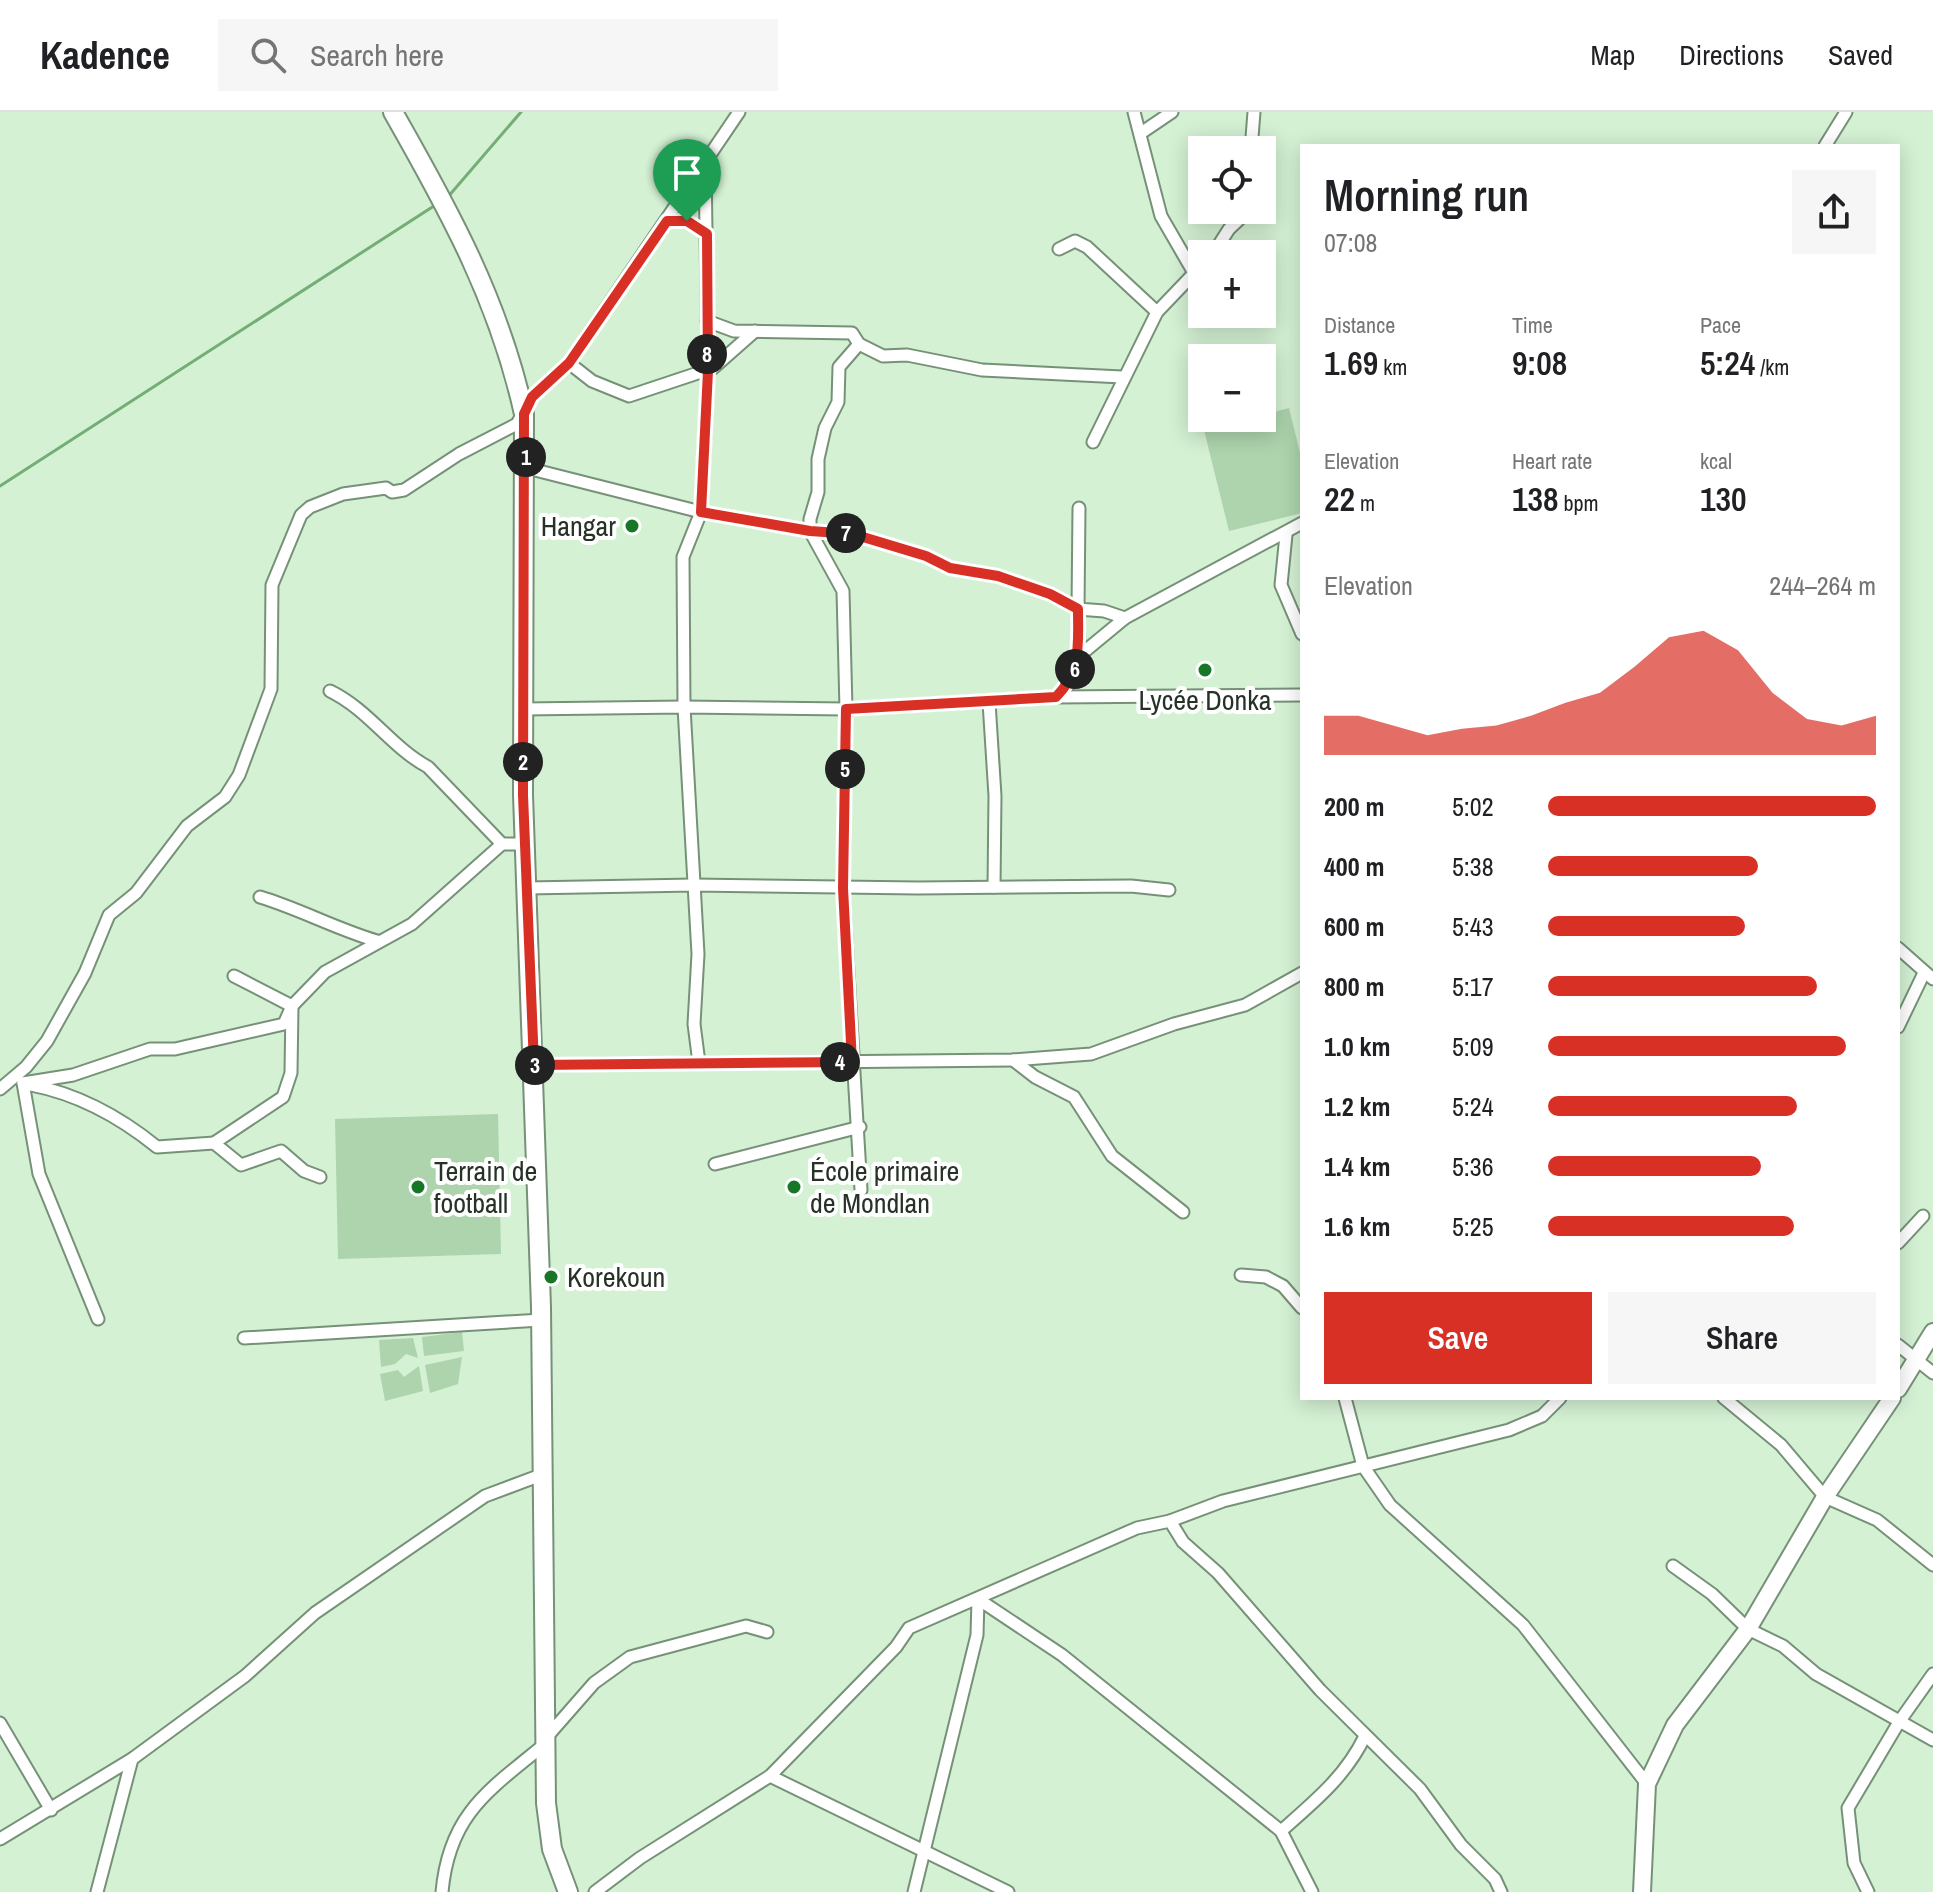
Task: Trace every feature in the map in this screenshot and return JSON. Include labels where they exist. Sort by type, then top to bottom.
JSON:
[{"type":"main road","points":[[393,112],[485,284],[515,373],[524,414],[527,468],[523,709],[525,844],[541,1320],[545,1742],[552,1849],[568,1892]]},
{"type":"main road","points":[[1900,1386],[1933,1332]]},
{"type":"main road","points":[[1640,1891],[1647,1784],[1675,1725],[1748,1629],[1825,1497],[1891,1400]]},
{"type":"street","points":[[0,1089],[26,1067],[47,1041],[85,973],[109,915],[136,893],[196,817],[225,797],[239,775],[271,689],[272,585],[305,510],[323,500],[367,489],[404,490],[459,454],[503,433],[524,414],[532,397],[569,363],[739,112]]},
{"type":"street","points":[[1134,112],[1161,216],[1188,255]]},
{"type":"street","points":[[1141,133],[1172,112]]},
{"type":"street","points":[[1252,136],[1254,112]]},
{"type":"street","points":[[1826,144],[1846,112]]},
{"type":"street","points":[[699,1063],[694,1024],[698,954],[684,707],[683,557],[701,512],[708,371],[705,161]]},
{"type":"street","points":[[667,221],[687,221],[707,234]]},
{"type":"street","points":[[1222,240],[1234,224]]},
{"type":"street","points":[[1059,249],[1075,241],[1087,247],[1157,312]]},
{"type":"street","points":[[1093,442],[1122,377],[1157,312],[1188,279]]},
{"type":"street","points":[[707,321],[713,326],[734,331],[852,333],[859,344],[883,356],[907,355],[982,370],[1122,377]]},
{"type":"street","points":[[569,363],[592,381],[629,396],[708,371],[755,331]]},
{"type":"street","points":[[859,344],[839,367],[838,402],[825,428],[818,459],[818,492],[810,519],[810,531],[843,591],[846,709],[843,888],[852,1062],[860,1127],[861,1190]]},
{"type":"street","points":[[527,468],[701,512],[810,531],[853,534],[926,556],[950,568],[998,576],[1050,594],[1078,609],[1104,611],[1125,618]]},
{"type":"street","points":[[1056,697],[1068,685],[1079,656],[1079,508]]},
{"type":"street","points":[[1079,656],[1125,618],[1286,535],[1300,524]]},
{"type":"street","points":[[1286,535],[1281,585],[1300,629]]},
{"type":"street","points":[[330,691],[364,712],[413,759],[428,767],[502,844]]},
{"type":"street","points":[[523,709],[846,709],[1056,697],[1300,695]]},
{"type":"street","points":[[989,702],[995,796],[994,887]]},
{"type":"street","points":[[23,1083],[73,1075],[150,1049],[175,1049],[284,1024],[292,1006],[325,972],[412,924],[502,844],[525,844]]},
{"type":"street","points":[[527,888],[694,885],[843,888],[1131,886],[1169,890]]},
{"type":"street","points":[[260,897],[290,906],[332,928],[377,941]]},
{"type":"street","points":[[1900,950],[1929,976],[1900,1024]]},
{"type":"street","points":[[534,1065],[1013,1060],[1091,1054],[1174,1024],[1245,1005],[1300,974]]},
{"type":"street","points":[[234,976],[292,1006]]},
{"type":"street","points":[[23,1083],[57,1090],[92,1105],[132,1127],[157,1147],[214,1143],[243,1120],[283,1097],[291,1073],[292,1006]]},
{"type":"street","points":[[1013,1060],[1035,1077],[1074,1097],[1112,1156],[1183,1212]]},
{"type":"street","points":[[23,1083],[39,1174],[98,1319]]},
{"type":"street","points":[[715,1164],[860,1127]]},
{"type":"street","points":[[214,1143],[241,1165],[281,1151],[304,1171],[320,1177]]},
{"type":"street","points":[[1900,1241],[1923,1216]]},
{"type":"street","points":[[1241,1275],[1266,1277],[1283,1286],[1300,1306]]},
{"type":"street","points":[[244,1338],[541,1320]]},
{"type":"street","points":[[1900,1347],[1933,1373]]},
{"type":"street","points":[[1346,1400],[1363,1466],[1390,1505],[1523,1625],[1647,1784]]},
{"type":"street","points":[[595,1892],[640,1858],[770,1776],[896,1647],[909,1628],[1137,1528],[1170,1521],[1223,1501],[1509,1430],[1542,1416],[1558,1400]]},
{"type":"street","points":[[1726,1400],[1781,1445],[1825,1497],[1877,1520],[1933,1565]]},
{"type":"street","points":[[0,1839],[132,1759],[245,1676],[315,1613],[485,1496],[541,1475]]},
{"type":"street","points":[[1170,1521],[1183,1542],[1218,1573],[1365,1736],[1379,1746],[1420,1789],[1461,1845],[1495,1879],[1501,1892]]},
{"type":"street","points":[[1673,1566],[1712,1594],[1748,1629],[1783,1646],[1816,1674],[1933,1740]]},
{"type":"street","points":[[978,1599],[1062,1655],[1281,1831],[1312,1892]]},
{"type":"street","points":[[914,1892],[977,1635],[978,1599]]},
{"type":"street","points":[[442,1892],[455,1830],[486,1792],[545,1742],[594,1683],[630,1657],[746,1626],[767,1632]]},
{"type":"street","points":[[1868,1892],[1854,1863],[1848,1808],[1899,1722],[1933,1674]]},
{"type":"street","points":[[0,1723],[51,1810]]},
{"type":"street","points":[[1281,1831],[1329,1789],[1353,1762],[1365,1736]]},
{"type":"street","points":[[97,1892],[132,1759]]},
{"type":"street","points":[[770,1776],[1008,1892]]},
{"type":"green space","points":[[1289,408],[1300,453],[1300,513],[1229,531],[1204,432],[1276,432],[1276,411]]},
{"type":"green space","name":"Terrain de football","points":[[498,1114],[501,1254],[338,1259],[335,1119]]},
{"type":"green space","points":[[462,1332],[464,1351],[424,1356],[422,1337]]},
{"type":"green space","points":[[413,1338],[418,1358],[406,1354],[395,1364],[381,1367],[379,1340]]},
{"type":"green space","points":[[462,1357],[458,1384],[430,1393],[425,1365]]},
{"type":"green space","points":[[419,1366],[423,1391],[385,1401],[380,1374],[398,1370],[404,1377]]},
{"type":"waterway","points":[[447,198],[521,112]]},
{"type":"waterway","points":[[0,486],[437,204]]},
{"type":"place","name":"Hangar","points":[[632,526]]},
{"type":"place","name":"Lycée Donka","points":[[1205,670]]},
{"type":"place","name":"Terrain de football","points":[[418,1187]]},
{"type":"place","name":"École primaire de Mondlan","points":[[794,1187]]},
{"type":"place","name":"Korekoun","points":[[551,1277]]},
{"type":"route","points":[[667,221],[687,221],[707,234],[708,371],[701,512],[758,519],[828,534],[853,534],[926,556],[950,568],[998,576],[1050,594],[1078,609],[1079,656],[1068,685],[1056,697],[846,709],[843,888],[852,1062],[534,1065],[523,795],[527,468],[524,414],[532,397],[569,363],[667,221]]}]
